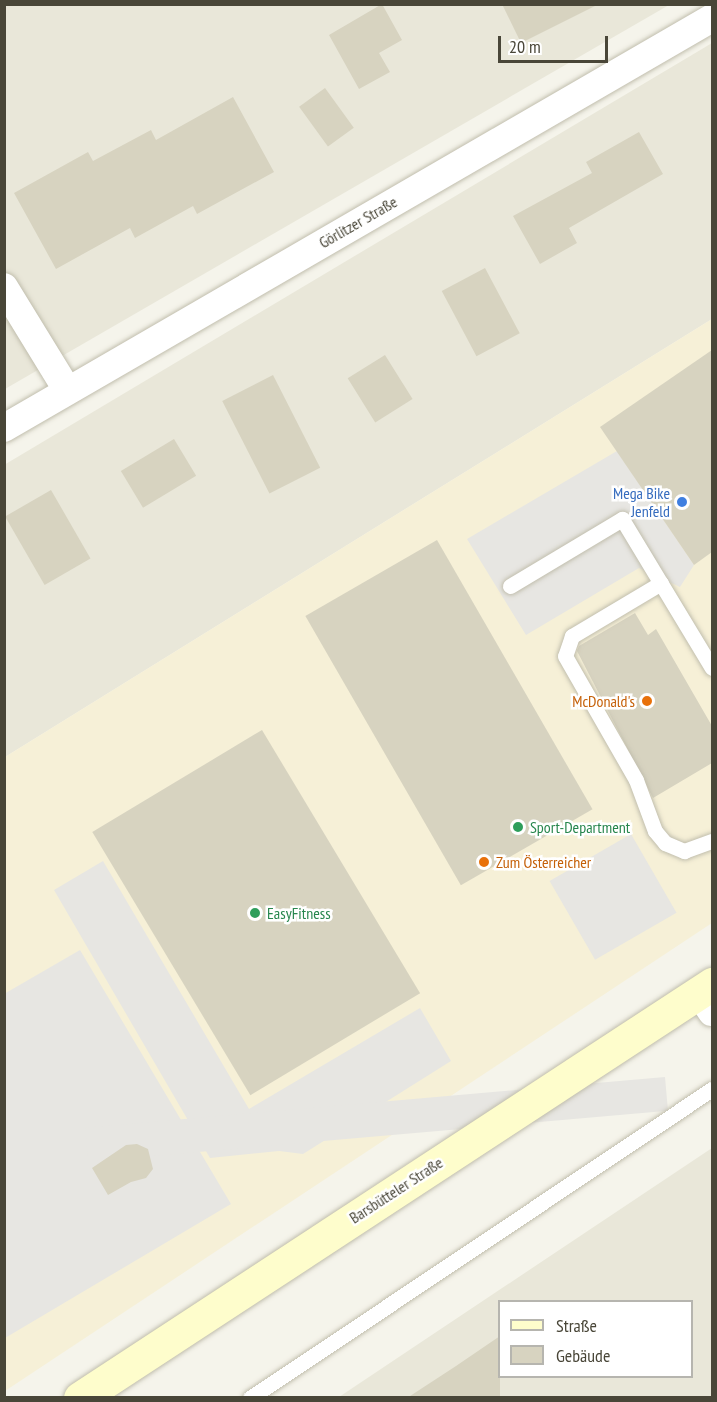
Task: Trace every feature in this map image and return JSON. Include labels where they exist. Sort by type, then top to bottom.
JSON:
[{"type":"main road","name":"Barsbütteler Straße","points":[[80,1398],[708,996]]},
{"type":"street","name":"Görlitzer Straße","points":[[4,428],[66,390],[712,18]]},
{"type":"street","points":[[4,287],[66,390]]},
{"type":"lane","points":[[510,586],[622,519],[712,668]]},
{"type":"lane","points":[[661,583],[572,636],[565,657],[636,780],[655,831],[665,843],[684,851],[712,841]]},
{"type":"lane","points":[[250,1398],[712,1089]]},
{"type":"shaded area","points":[[5,5],[669,5],[5,389]]},
{"type":"shaded area","points":[[712,43],[712,319],[5,757],[4,465]]},
{"type":"shaded area","points":[[712,319],[712,923],[5,1391],[5,757]]},
{"type":"shaded area","points":[[617,451],[694,565],[680,587],[639,568],[526,635],[467,539]]},
{"type":"shaded area","points":[[631,834],[676,913],[595,960],[550,881]]},
{"type":"shaded area","points":[[103,861],[249,1109],[420,1008],[451,1061],[303,1154],[279,1151],[210,1158],[54,890]]},
{"type":"shaded area","points":[[80,950],[231,1204],[5,1338],[4,994]]},
{"type":"shaded area","points":[[665,1077],[668,1111],[88,1162],[85,1128]]},
{"type":"shaded area","points":[[712,1148],[712,1397],[339,1397]]},
{"type":"building","points":[[382,4],[402,40],[379,53],[390,72],[359,89],[329,35]]},
{"type":"building","points":[[502,4],[599,4],[521,43]]},
{"type":"building","points":[[325,88],[354,128],[328,146],[299,107]]},
{"type":"building","points":[[233,97],[274,172],[197,214],[193,206],[135,238],[130,228],[56,269],[14,193],[88,152],[93,161],[151,130],[156,140]]},
{"type":"building","points":[[639,132],[663,174],[569,228],[577,243],[540,264],[513,216],[592,173],[586,162]]},
{"type":"building","points":[[485,268],[520,333],[476,356],[442,291]]},
{"type":"building","name":"Mega Bike Jenfeld","points":[[712,350],[712,552],[694,565],[600,427]]},
{"type":"building","points":[[385,355],[413,399],[375,422],[348,378]]},
{"type":"building","points":[[273,375],[320,468],[269,494],[222,401]]},
{"type":"building","points":[[174,439],[196,476],[143,508],[121,471]]},
{"type":"building","points":[[51,490],[90,558],[45,585],[5,516]]},
{"type":"building","points":[[437,540],[592,809],[461,885],[305,616]]},
{"type":"building","name":"McDonald's","points":[[635,613],[648,635],[656,629],[712,726],[712,763],[653,798],[577,651],[579,646]]},
{"type":"building","name":"EasyFitness","points":[[262,730],[420,993],[250,1095],[92,832]]},
{"type":"building","points":[[137,1144],[148,1149],[153,1169],[146,1178],[131,1182],[108,1195],[92,1168],[126,1145]]},
{"type":"building","points":[[498,1337],[500,1398],[407,1398]]},
{"type":"place","name":"Mega Bike Jenfeld","points":[[682,502]]},
{"type":"place","name":"McDonald's","points":[[647,701]]},
{"type":"place","name":"Sport-Department","points":[[518,827]]},
{"type":"place","name":"Zum Österreicher","points":[[484,862]]},
{"type":"place","name":"EasyFitness","points":[[255,913]]}]
